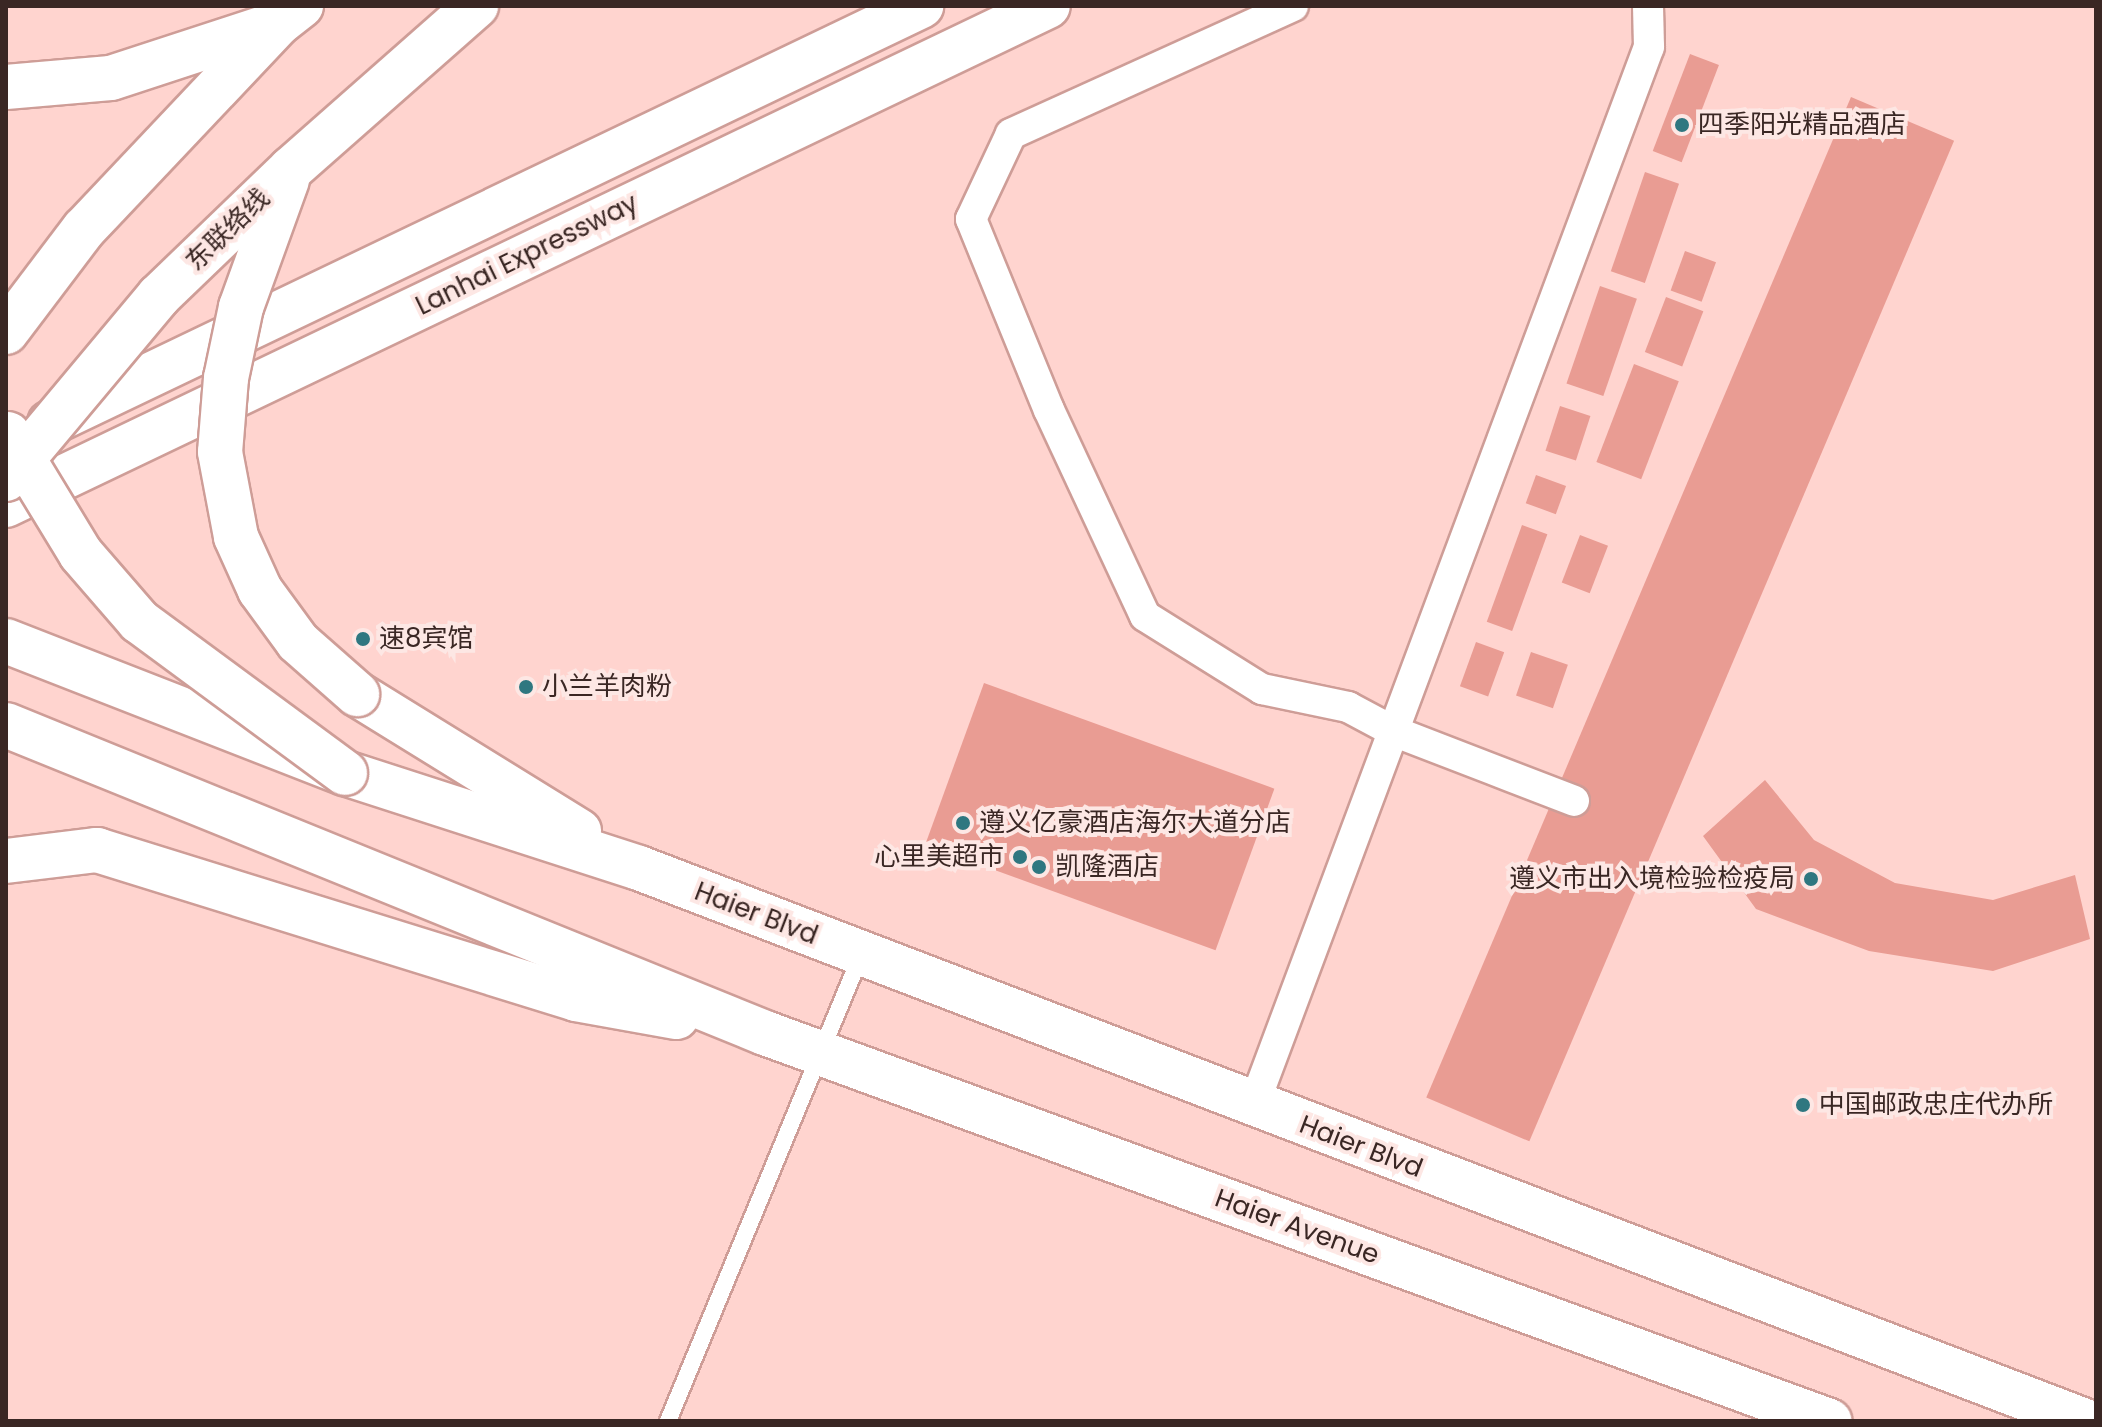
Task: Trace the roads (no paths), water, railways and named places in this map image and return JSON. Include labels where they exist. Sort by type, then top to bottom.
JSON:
[{"type":"highway","name":"东联络线","points":[[6,479],[159,296],[291,169],[476,6]]},
{"type":"highway","name":"Lanhai Expressway","points":[[6,444],[921,6]]},
{"type":"highway","name":"Lanhai Expressway","points":[[6,505],[1048,6]]},
{"type":"highway","points":[[6,87],[111,78],[290,14]]},
{"type":"highway","points":[[6,332],[84,229],[290,14]]},
{"type":"highway","points":[[291,169],[241,307],[224,393],[220,452],[225,480],[236,537],[260,590],[298,642],[357,694],[639,868]]},
{"type":"highway","points":[[6,430],[81,554],[139,621],[345,773]]},
{"type":"highway","points":[[6,641],[345,773],[639,868]]},
{"type":"highway","points":[[6,725],[765,1033]]},
{"type":"highway","points":[[6,861],[97,850],[576,999],[765,1033]]},
{"type":"highway","name":"Haier Blvd","points":[[639,868],[1253,1107],[2085,1421]]},
{"type":"highway","name":"Haier Avenue","points":[[765,1033],[1829,1421]]},
{"type":"street","points":[[1293,6],[1011,134],[971,219],[1049,410],[1145,616],[1262,689],[1348,707],[1393,731],[1574,801]]},
{"type":"street","points":[[1253,1107],[1649,47],[1648,6]]},
{"type":"lane","points":[[668,1421],[861,955]]},
{"type":"place","name":"四季阳光精品酒店","points":[[1682,125]]},
{"type":"place","name":"速8宾馆","points":[[363,639]]},
{"type":"place","name":"小兰羊肉粉","points":[[526,687]]},
{"type":"place","name":"遵义亿豪酒店海尔大道分店","points":[[963,823]]},
{"type":"place","name":"心里美超市","points":[[1020,857]]},
{"type":"place","name":"凯隆酒店","points":[[1039,867]]},
{"type":"place","name":"遵义市出入境检验检疫局","points":[[1811,879]]},
{"type":"place","name":"中国邮政忠庄代办所","points":[[1803,1105]]}]
